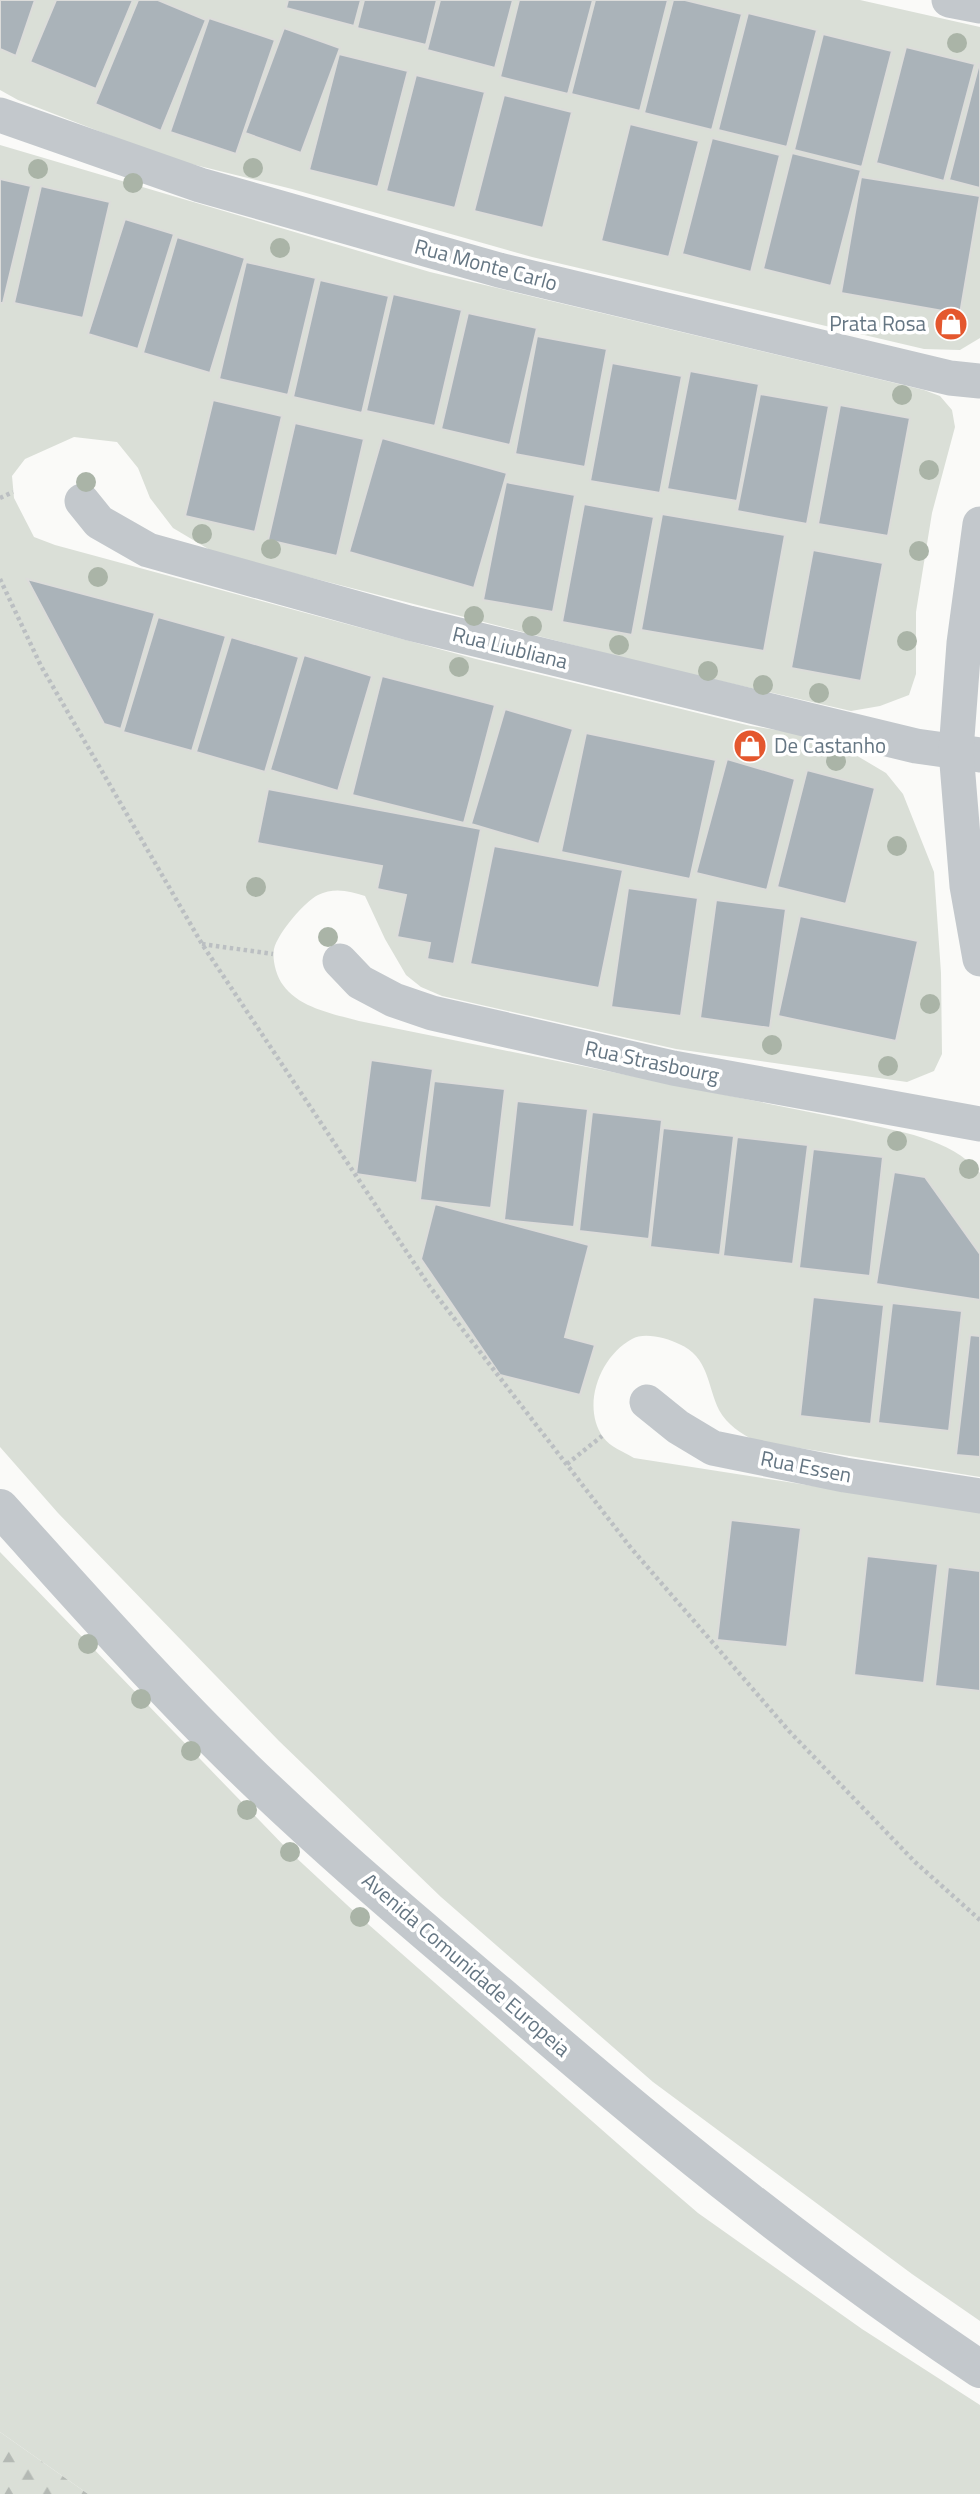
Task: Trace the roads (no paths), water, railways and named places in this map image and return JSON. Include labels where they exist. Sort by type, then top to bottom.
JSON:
[{"type":"street","points":[[948,0],[980,6]]},
{"type":"street","name":"Rua Monte Carlo","points":[[0,115],[200,185],[499,270],[950,377],[980,381]]},
{"type":"street","name":"Rua Liubliana","points":[[82,501],[99,522],[148,550],[409,623],[916,746],[968,753]]},
{"type":"street","points":[[980,524],[964,643],[968,753],[967,886],[980,960]]},
{"type":"street","name":"Rua Strasbourg","points":[[340,961],[360,982],[394,1000],[432,1013],[673,1068],[980,1124]]},
{"type":"street","name":"Rua Essen","points":[[647,1402],[678,1427],[713,1448],[845,1475],[980,1496]]},
{"type":"street","name":"Avenida Comunidade Europeia","points":[[0,1508],[83,1600],[228,1752],[407,1916],[668,2138],[894,2312],[980,2369]]},
{"type":"place","name":"Prata Rosa","points":[[951,324]]},
{"type":"place","name":"De Castanho","points":[[750,746]]}]
